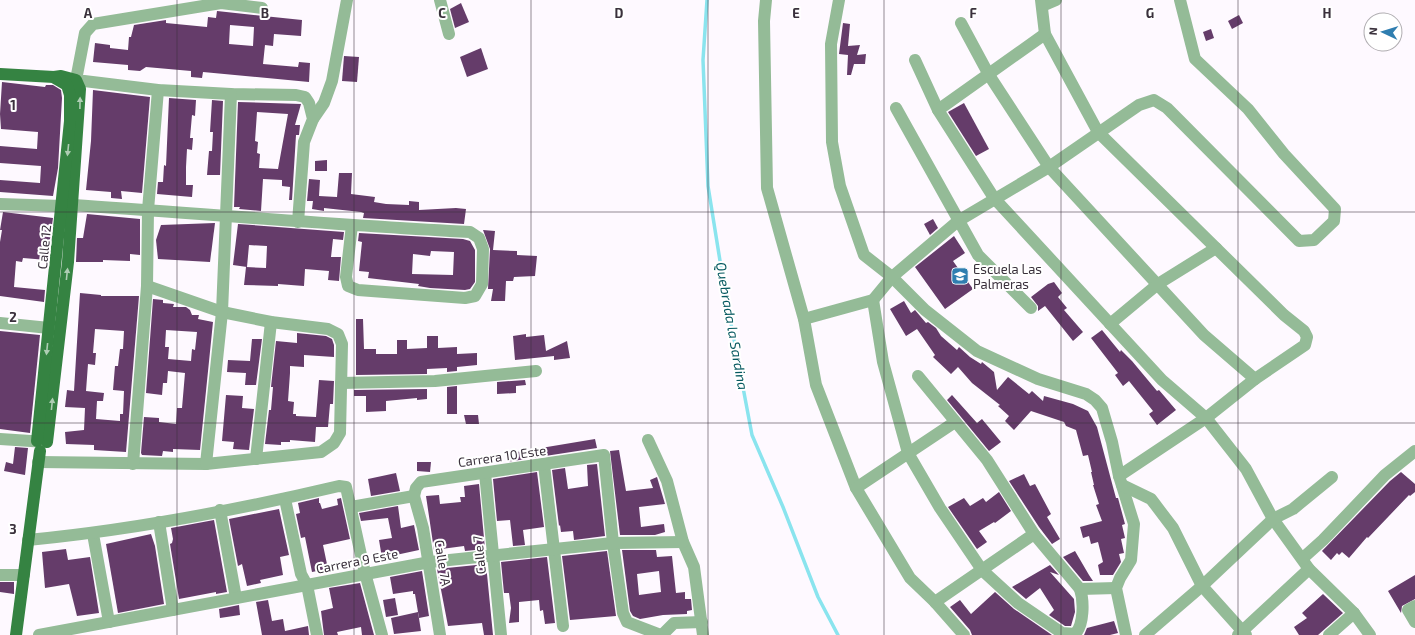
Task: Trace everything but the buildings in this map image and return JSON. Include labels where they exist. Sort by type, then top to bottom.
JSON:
[{"type":"main road","points":[[0,74],[54,77],[61,76],[76,80]]},
{"type":"main road","name":"Calle 12","points":[[40,449],[49,328],[68,205],[70,96],[67,85],[54,77]]},
{"type":"main road","name":"Calle 12","points":[[16,635],[40,449],[80,106],[80,89],[76,80]]},
{"type":"street","points":[[298,222],[304,142],[313,119],[324,103],[332,81],[347,0]]},
{"type":"street","points":[[440,0],[449,34]]},
{"type":"street","points":[[766,0],[764,21],[767,188],[804,319],[816,385],[856,488],[910,578],[935,602],[964,635]]},
{"type":"street","points":[[838,0],[831,44],[830,96],[832,142],[840,186],[864,255],[892,277],[925,310],[977,351],[1038,379],[1086,394],[1095,400],[1102,408],[1112,442],[1120,481],[1134,524],[1131,560],[1116,588],[1126,635]]},
{"type":"street","points":[[1056,0],[1042,3],[1045,34],[1098,132],[1284,316],[1304,331],[1307,337],[1305,345],[1255,379],[1206,418],[1120,481]]},
{"type":"street","points":[[804,319],[873,300],[892,277],[958,221],[1049,166],[1139,105],[1154,100],[1167,108],[1299,241],[1314,240],[1334,221],[1335,208],[1284,154],[1248,109],[1195,59],[1180,0]]},
{"type":"street","name":"Calle 12","points":[[76,80],[85,33],[93,24],[221,2],[262,8]]},
{"type":"street","points":[[962,23],[989,75],[1049,166],[1204,335],[1255,379]]},
{"type":"street","points":[[938,110],[1045,34]]},
{"type":"street","points":[[915,60],[938,110],[994,198],[1162,380],[1206,418],[1246,469],[1273,519],[1306,564],[1354,613],[1370,635]]},
{"type":"street","points":[[76,80],[158,90],[231,94],[296,95],[305,97],[309,103],[313,119]]},
{"type":"street","points":[[133,464],[147,286],[148,210],[158,90]]},
{"type":"street","points":[[206,464],[222,312],[231,94]]},
{"type":"street","points":[[896,108],[978,255],[1031,308]]},
{"type":"street","points":[[0,204],[68,205],[227,215],[298,222],[352,225],[470,232],[479,238],[483,249],[482,284],[475,296],[465,298],[358,290],[348,286],[346,277],[352,225]]},
{"type":"street","points":[[1110,324],[1158,284],[1216,248]]},
{"type":"street","points":[[0,439],[40,449],[133,464],[206,464],[256,459],[321,452],[334,443],[340,433],[342,344],[338,334],[328,329],[271,322],[222,312],[147,286]]},
{"type":"street","points":[[873,300],[883,362],[908,453],[940,508],[982,570],[1018,603],[1062,633],[1075,634],[1080,629],[1083,596],[1080,589],[1034,534],[987,460],[918,376]]},
{"type":"street","points":[[256,459],[271,322]]},
{"type":"street","points":[[0,323],[49,328]]},
{"type":"street","points":[[341,383],[435,381],[536,371]]},
{"type":"street","points":[[856,488],[955,422]]},
{"type":"street","points":[[648,440],[667,481],[683,542],[694,567],[703,635]]},
{"type":"street","points":[[1120,481],[1151,499],[1173,528],[1202,586],[1242,634],[1306,564],[1322,540],[1386,475],[1415,451]]},
{"type":"street","name":"Carrera 10 Este","points":[[414,496],[416,488],[421,482],[604,455],[613,543]]},
{"type":"street","points":[[544,465],[563,626]]},
{"type":"street","name":"Calle 7","points":[[485,473],[501,635]]},
{"type":"street","points":[[1145,635],[1202,586],[1273,519],[1293,509],[1332,477]]},
{"type":"street","points":[[28,540],[93,534],[284,499],[339,486],[346,487],[365,573],[382,635]]},
{"type":"street","points":[[351,507],[414,496]]},
{"type":"street","name":"Calle 7A","points":[[414,496],[423,528],[430,562],[440,635]]},
{"type":"street","points":[[284,499],[317,635]]},
{"type":"street","points":[[220,510],[236,598]]},
{"type":"street","points":[[159,522],[173,610]]},
{"type":"street","points":[[93,534],[109,622]]},
{"type":"street","points":[[935,602],[1034,534]]},
{"type":"street","name":"Carrera 9 Este","points":[[39,635],[430,562],[613,543],[683,542]]},
{"type":"street","points":[[613,543],[624,614],[627,622],[662,635],[668,627],[674,623],[702,622]]},
{"type":"street","points":[[0,575],[24,575]]},
{"type":"street","points":[[1080,589],[1116,588]]},
{"type":"street","points":[[1415,606],[1408,610],[1415,622]]},
{"type":"street","points":[[1329,635],[1354,613]]},
{"type":"waterway","name":"Quebrada la Sardina","points":[[707,0],[703,60],[708,186],[725,292],[752,435],[783,507],[818,597],[838,635]]},
{"type":"place","name":"Escuela Las Palmeras","points":[[960,276]]}]
